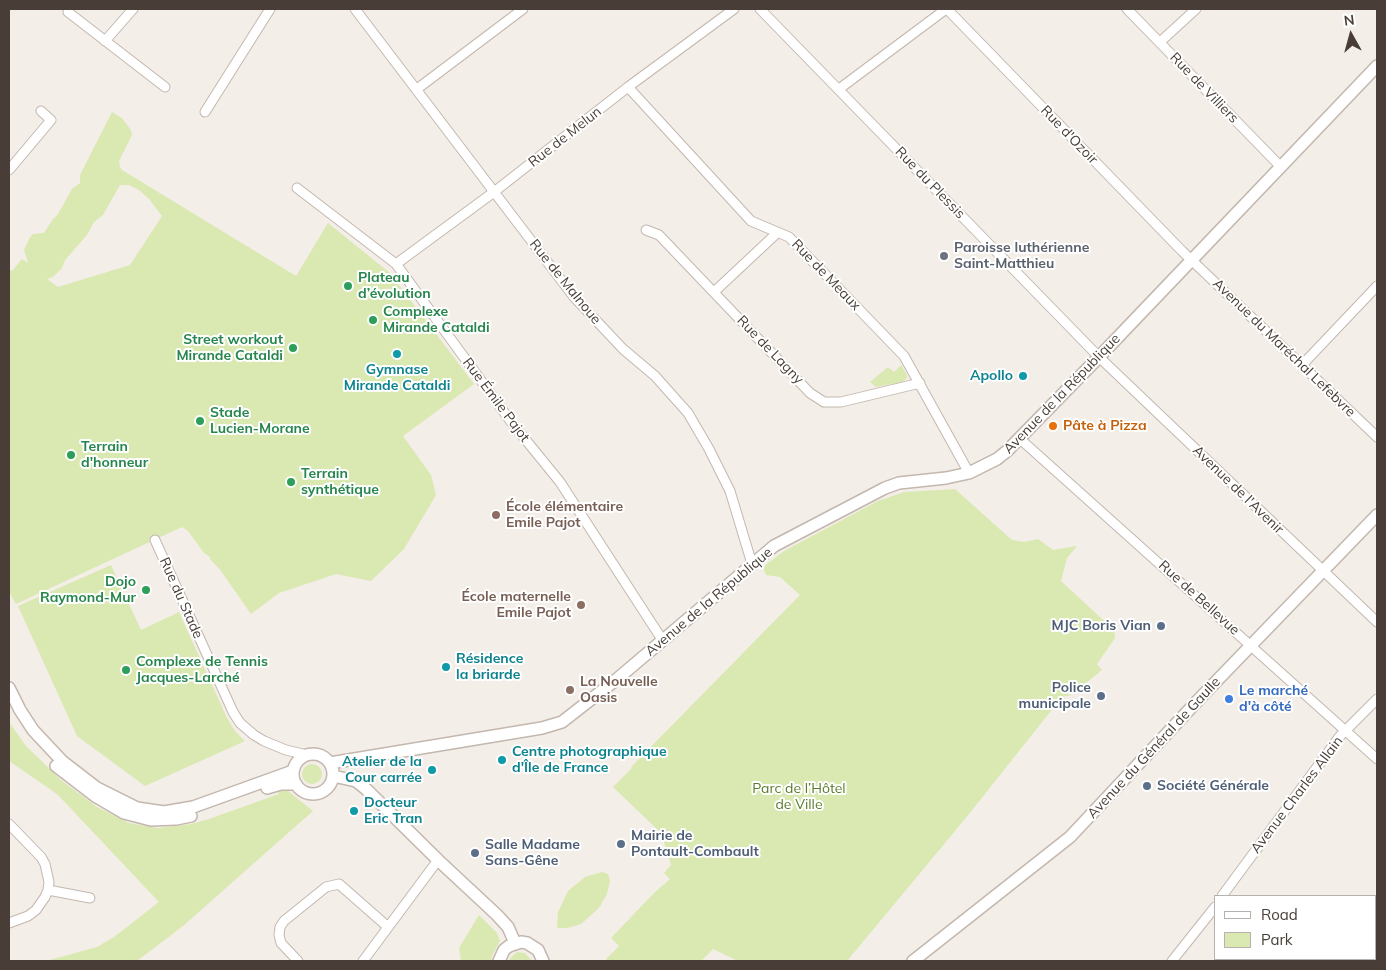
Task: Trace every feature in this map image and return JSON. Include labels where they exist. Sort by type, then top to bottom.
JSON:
[{"type":"street","points":[[105,41],[133,9]]},
{"type":"street","points":[[205,112],[270,9]]},
{"type":"street","name":"Rue de Malnoue","points":[[355,9],[574,297],[623,350],[655,376],[688,413],[730,491],[752,564]]},
{"type":"street","points":[[416,89],[523,9]]},
{"type":"street","name":"Rue de Melun","points":[[396,264],[494,192],[628,87],[734,9]]},
{"type":"street","name":"Rue du Plessis","points":[[760,9],[1099,357]]},
{"type":"street","points":[[839,88],[947,9]]},
{"type":"street","name":"Rue d'Ozoir","points":[[947,9],[1191,260]]},
{"type":"street","name":"Rue de Villiers","points":[[1127,9],[1281,167]]},
{"type":"street","points":[[1160,42],[1196,9]]},
{"type":"street","points":[[68,12],[165,87]]},
{"type":"street","name":"Avenue de la République","points":[[330,763],[408,752],[558,724],[588,703],[774,546],[885,488],[899,484],[946,478],[969,472],[997,459],[1099,357],[1377,66]]},
{"type":"street","name":"Rue de Meaux","points":[[628,87],[751,221],[789,237],[904,356],[969,472]]},
{"type":"street","points":[[9,170],[51,120],[41,111]]},
{"type":"street","name":"Rue Émile Pajot","points":[[297,188],[396,264],[512,422],[560,482],[663,641]]},
{"type":"street","name":"Rue de Lagny","points":[[646,230],[659,235],[810,393],[824,402],[841,402],[920,383]]},
{"type":"street","points":[[714,292],[777,233]]},
{"type":"street","name":"Avenue du Maréchal Lefebvre","points":[[1191,260],[1377,437]]},
{"type":"street","points":[[1302,365],[1377,286]]},
{"type":"street","name":"Avenue de l'Avenir","points":[[1099,357],[1377,622]]},
{"type":"street","name":"Rue de Bellevue","points":[[1019,438],[1377,759]]},
{"type":"street","name":"Avenue du Général de Gaulle","points":[[913,961],[1070,837],[1377,515]]},
{"type":"street","name":"Rue du Stade","points":[[155,540],[233,712],[240,723],[264,741],[286,750],[307,755]]},
{"type":"street","points":[[9,688],[33,730],[62,761],[97,788],[137,808],[164,812],[193,807],[293,771]]},
{"type":"street","name":"Avenue Charles Allain","points":[[1223,895],[1340,736],[1377,699]]},
{"type":"street","points":[[9,706],[31,741],[55,765],[95,796],[124,813],[138,817],[151,820],[176,819],[215,808],[280,784],[296,784]]},
{"type":"street","points":[[307,755],[320,755],[330,763],[334,776],[329,786],[320,793],[308,793],[296,784],[293,771],[297,762],[307,755]]},
{"type":"street","points":[[334,776],[351,779],[366,789],[497,915],[508,927],[515,943]]},
{"type":"street","points":[[9,824],[41,858],[47,871],[48,890],[36,910],[28,916],[9,923]]},
{"type":"street","points":[[363,961],[438,860]]},
{"type":"street","points":[[298,961],[281,943],[280,927],[284,921],[326,886],[339,884],[388,927]]},
{"type":"street","points":[[48,890],[90,898]]},
{"type":"street","points":[[1172,961],[1214,908]]},
{"type":"street","points":[[499,961],[504,950],[515,943],[521,942],[538,950],[543,961]]},
{"type":"green space","name":"Stade Lucien-Morane","points":[[112,112],[122,118],[131,130],[132,135],[119,161],[122,170],[296,276],[328,223],[390,273],[474,384],[403,436],[431,475],[436,495],[404,549],[371,581],[336,574],[279,593],[251,614],[210,557],[204,553],[188,531],[182,527],[16,604],[9,592],[9,269],[12,271],[22,259],[28,263],[24,250],[30,237],[33,234],[44,233],[58,214],[72,189],[80,183],[80,175]],"holes":[[[120,185],[129,185],[139,190],[149,199],[162,216],[130,265],[58,287],[47,279],[53,277],[62,268],[65,260],[87,235],[94,222],[103,215]]]},
{"type":"green space","points":[[901,365],[907,375],[907,378],[902,382],[876,387],[870,382],[888,367],[894,372]]},
{"type":"green space","name":"Parc de l’Hôtel de Ville","points":[[955,489],[1012,540],[1024,542],[1038,539],[1053,550],[1077,546],[1067,558],[1061,581],[1102,619],[1114,627],[1115,638],[1097,664],[1102,670],[1071,695],[1062,697],[965,819],[847,961],[738,961],[713,949],[701,961],[608,961],[606,959],[619,946],[611,938],[670,879],[664,873],[671,865],[661,833],[613,787],[800,595],[780,577],[766,575],[764,566],[784,551],[878,501],[904,492]]},
{"type":"green space","name":"Complexe de Tennis Jacques-Larché","points":[[111,565],[141,630],[179,612],[227,718],[235,731],[245,741],[145,786],[77,736],[18,606]]},
{"type":"green space","points":[[9,722],[26,746],[61,780],[97,807],[129,823],[158,828],[191,824],[279,794],[278,791],[288,791],[313,811],[183,926],[137,961],[46,961],[97,947],[114,937],[159,902],[57,794],[9,761]]},
{"type":"green space","points":[[312,764],[319,767],[322,774],[319,781],[312,784],[305,781],[302,774],[305,767]]},
{"type":"green space","points":[[602,872],[608,874],[610,881],[607,894],[599,908],[581,924],[568,928],[557,928],[558,912],[568,891],[585,877]]},
{"type":"green space","points":[[479,915],[497,933],[500,941],[491,961],[461,961],[459,948]]},
{"type":"green space","points":[[517,952],[525,953],[532,961],[509,961]]},
{"type":"place","name":"Paroisse luthérienne Saint-Matthieu","points":[[944,256]]},
{"type":"place","name":"Plateau d’évolution","points":[[348,286]]},
{"type":"place","name":"Complexe Mirande Cataldi","points":[[373,320]]},
{"type":"place","name":"Street workout Mirande Cataldi","points":[[293,348]]},
{"type":"place","name":"Gymnase Mirande Cataldi","points":[[397,354]]},
{"type":"place","name":"Apollo","points":[[1023,376]]},
{"type":"place","name":"Stade Lucien-Morane","points":[[200,421]]},
{"type":"place","name":"Pâte à Pizza","points":[[1053,426]]},
{"type":"place","name":"Terrain d'honneur","points":[[71,455]]},
{"type":"place","name":"Terrain synthétique","points":[[291,482]]},
{"type":"place","name":"École élémentaire Emile Pajot","points":[[496,515]]},
{"type":"place","name":"Dojo Raymond-Mur","points":[[146,590]]},
{"type":"place","name":"École maternelle Emile Pajot","points":[[581,605]]},
{"type":"place","name":"MJC Boris Vian","points":[[1161,626]]},
{"type":"place","name":"Résidence la briarde","points":[[446,667]]},
{"type":"place","name":"Complexe de Tennis Jacques-Larché","points":[[126,670]]},
{"type":"place","name":"La Nouvelle Oasis","points":[[570,690]]},
{"type":"place","name":"Police municipale","points":[[1101,696]]},
{"type":"place","name":"Le marché d'à côté","points":[[1229,699]]},
{"type":"place","name":"Centre photographique d'Île de France","points":[[502,760]]},
{"type":"place","name":"Atelier de la Cour carrée","points":[[432,770]]},
{"type":"place","name":"Société Générale","points":[[1147,786]]},
{"type":"place","name":"Docteur Eric Tran","points":[[354,811]]},
{"type":"place","name":"Mairie de Pontault-Combault","points":[[621,844]]},
{"type":"place","name":"Salle Madame Sans-Gêne","points":[[475,853]]}]
